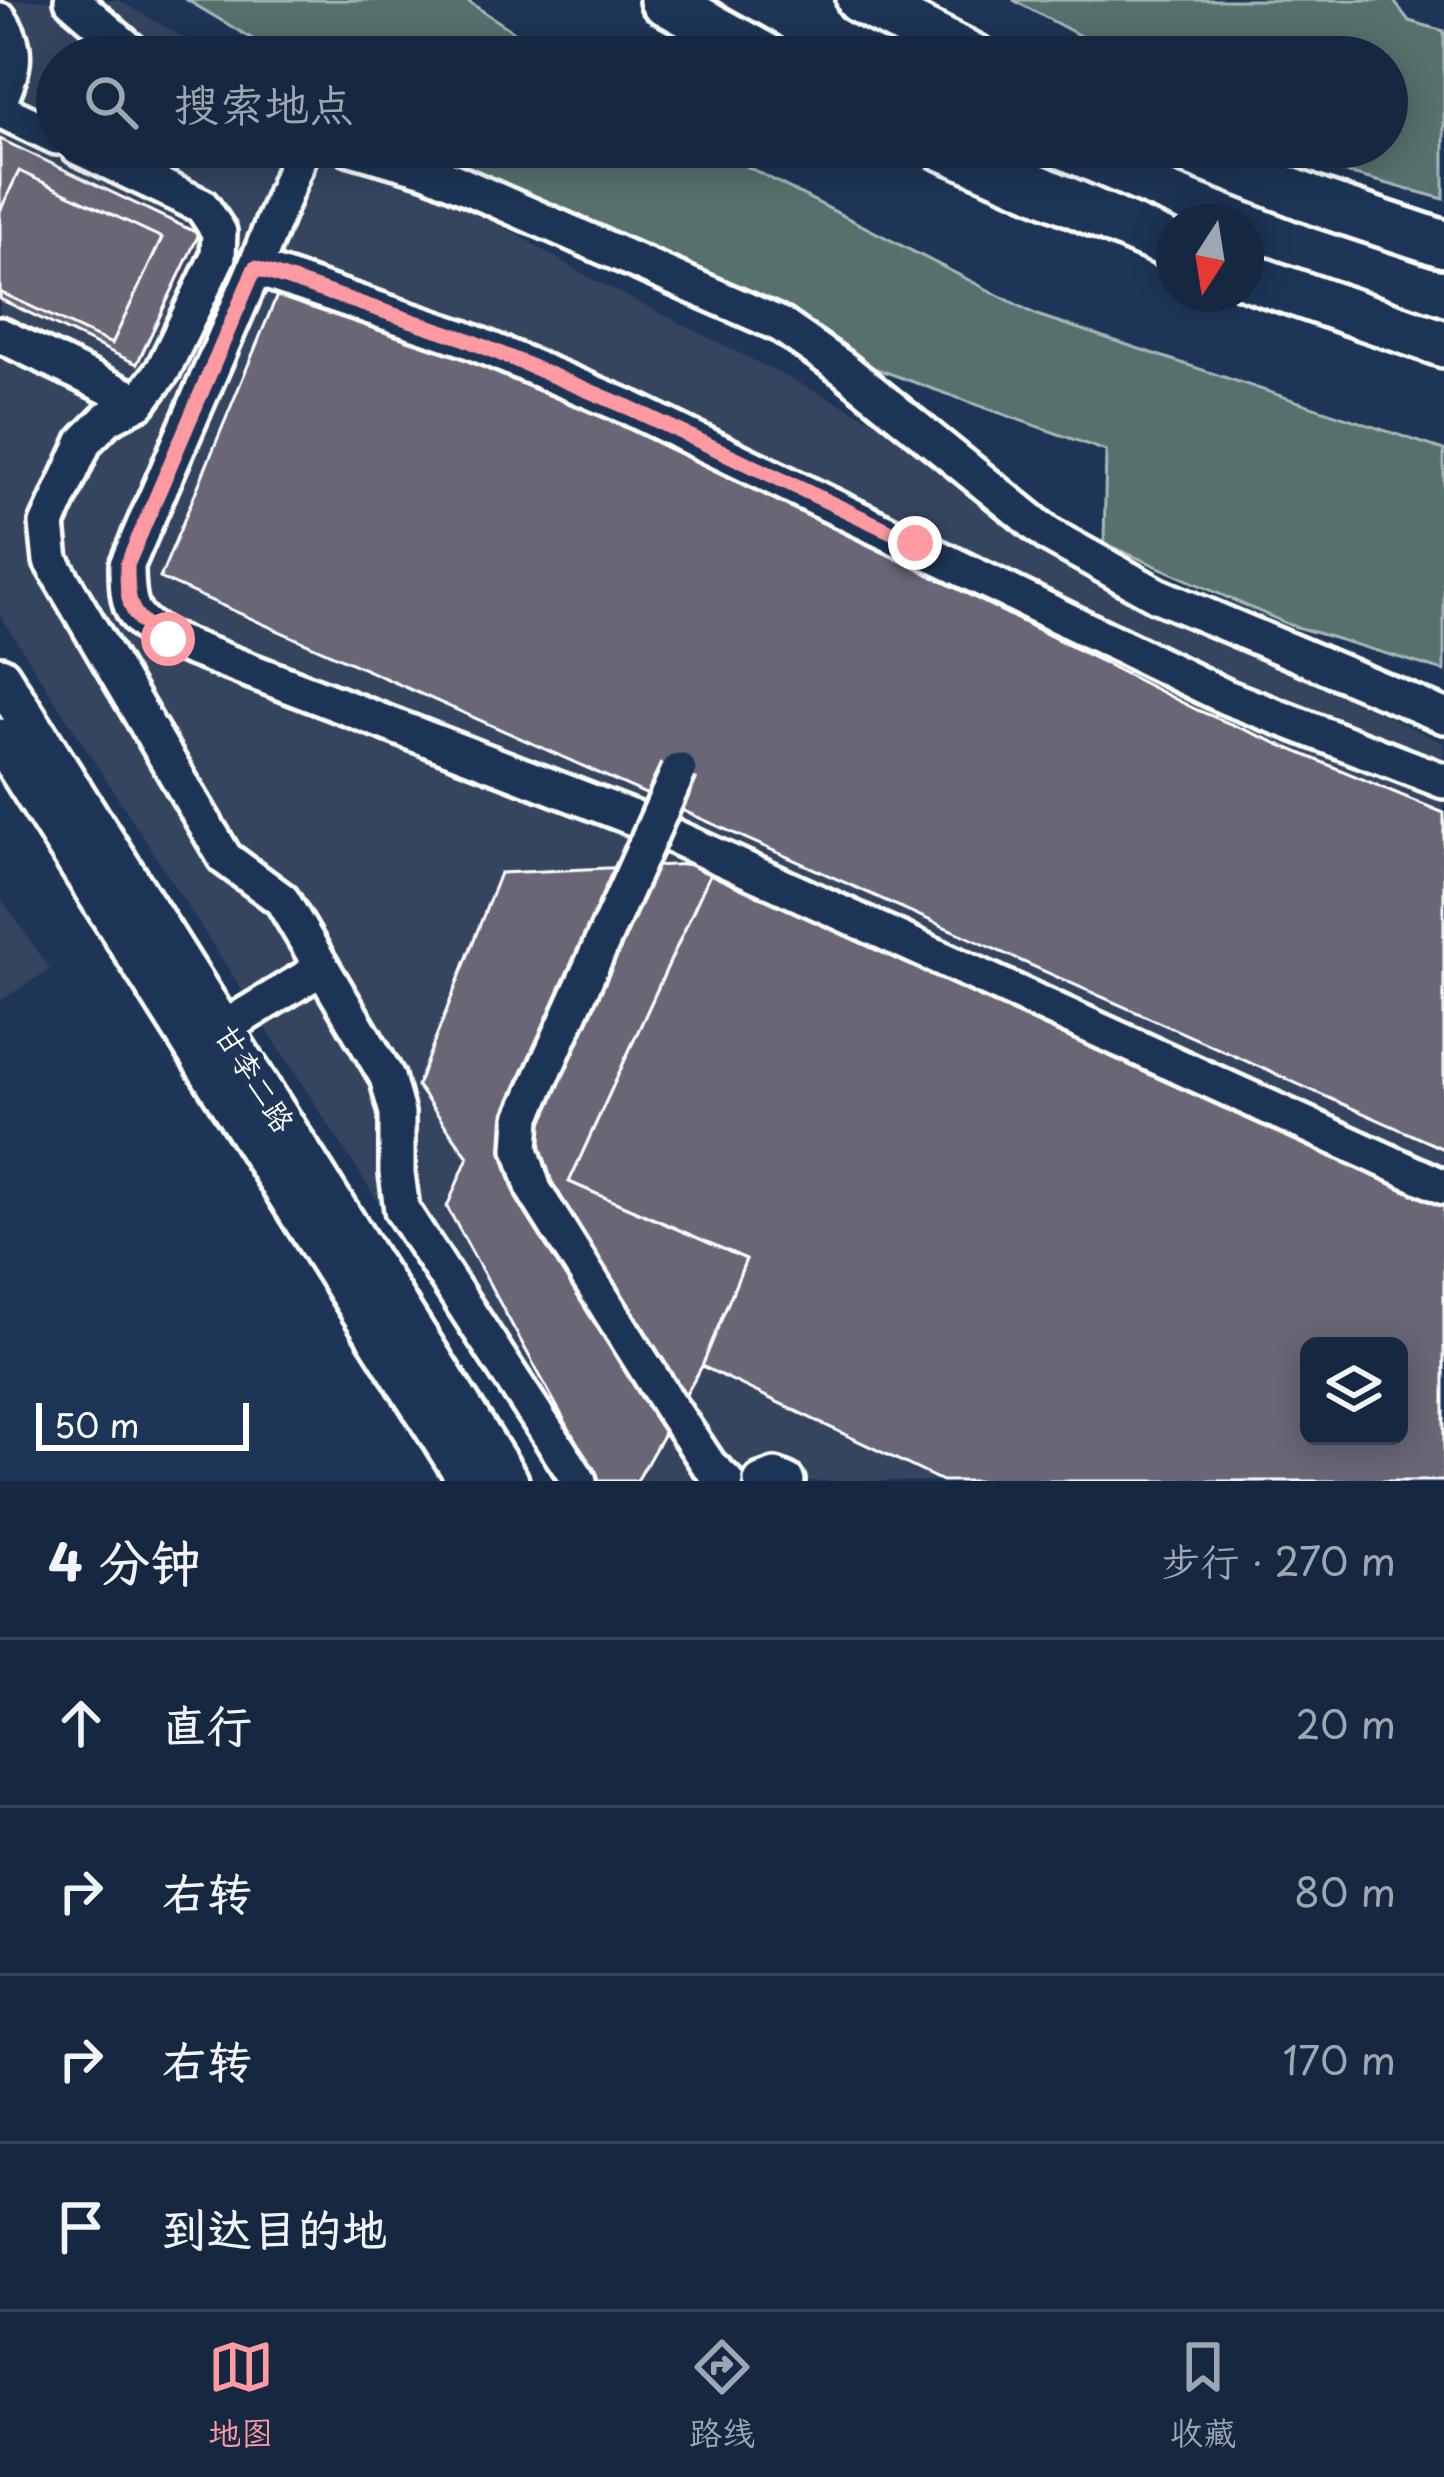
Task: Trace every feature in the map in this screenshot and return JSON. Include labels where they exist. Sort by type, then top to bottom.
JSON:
[{"type":"highway","points":[[662,0],[728,36]]},
{"type":"highway","points":[[860,0],[931,36]]},
{"type":"highway","points":[[992,168],[1156,239]]},
{"type":"highway","points":[[1231,168],[1444,244]]},
{"type":"highway","points":[[1264,282],[1444,344]]},
{"type":"main road","name":"甘李二路","points":[[0,676],[223,1029],[494,1480]]},
{"type":"main road","name":"甘李二路","points":[[0,739],[494,1480]]},
{"type":"lane","points":[[72,0],[114,36]]},
{"type":"lane","points":[[0,20],[16,64],[0,100]]},
{"type":"lane","points":[[0,110],[36,127]]},
{"type":"lane","points":[[122,168],[202,206],[219,232],[218,256],[163,370],[139,402],[108,418],[85,441],[47,524],[51,561],[225,858],[282,900],[387,1077],[397,1113],[402,1210],[579,1481]]},
{"type":"lane","points":[[295,168],[127,565],[127,599],[141,625],[633,818],[1444,1187]]},
{"type":"lane","points":[[421,168],[781,326],[844,368],[1049,535],[1157,595],[1444,716]]},
{"type":"lane","points":[[255,268],[463,338],[630,408],[1226,698],[1444,781]]},
{"type":"lane","points":[[0,335],[139,402]]},
{"type":"lane","points":[[683,761],[523,1118],[521,1149],[534,1190],[709,1466],[726,1481]]},
{"type":"lane","points":[[223,1029],[322,968]]},
{"type":"lane","points":[[494,1480],[553,1445]]},
{"type":"lane","points":[[761,1481],[776,1476],[787,1481]]},
{"type":"shaded area","points":[[0,0],[119,0],[180,36],[36,36],[36,168],[404,168],[592,279],[906,437],[1085,575],[1444,743],[1444,1481],[558,1481],[0,615]]},
{"type":"shaded area","points":[[0,897],[50,969],[0,1001]]},
{"type":"green space","points":[[187,0],[466,0],[520,36],[248,36]]},
{"type":"green space","points":[[1013,0],[1393,0],[1409,21],[1444,31],[1444,199],[1329,168],[1408,168],[1408,36],[1081,36]]},
{"type":"green space","points":[[469,168],[750,168],[1037,315],[1444,450],[1444,671],[1290,625],[1104,543],[1106,451],[701,306]]},
{"type":"building","points":[[0,139],[36,156],[36,168],[61,168],[199,234],[137,364],[0,299]]},
{"type":"building","points":[[19,171],[162,238],[112,344],[0,292],[0,211]]},
{"type":"building","points":[[280,288],[530,373],[1197,710],[1444,813],[1444,1149],[160,578]]},
{"type":"building","points":[[715,863],[1444,1205],[1444,1481],[942,1481],[702,1366],[746,1259],[569,1182]]},
{"type":"building","points":[[715,863],[569,1182],[746,1259],[702,1366],[637,1481],[598,1481],[447,1207],[468,1157],[417,1086],[500,873]]},
{"type":"route","points":[[168,639],[141,625],[127,599],[127,565],[255,268],[463,338],[630,408],[915,543]]}]
